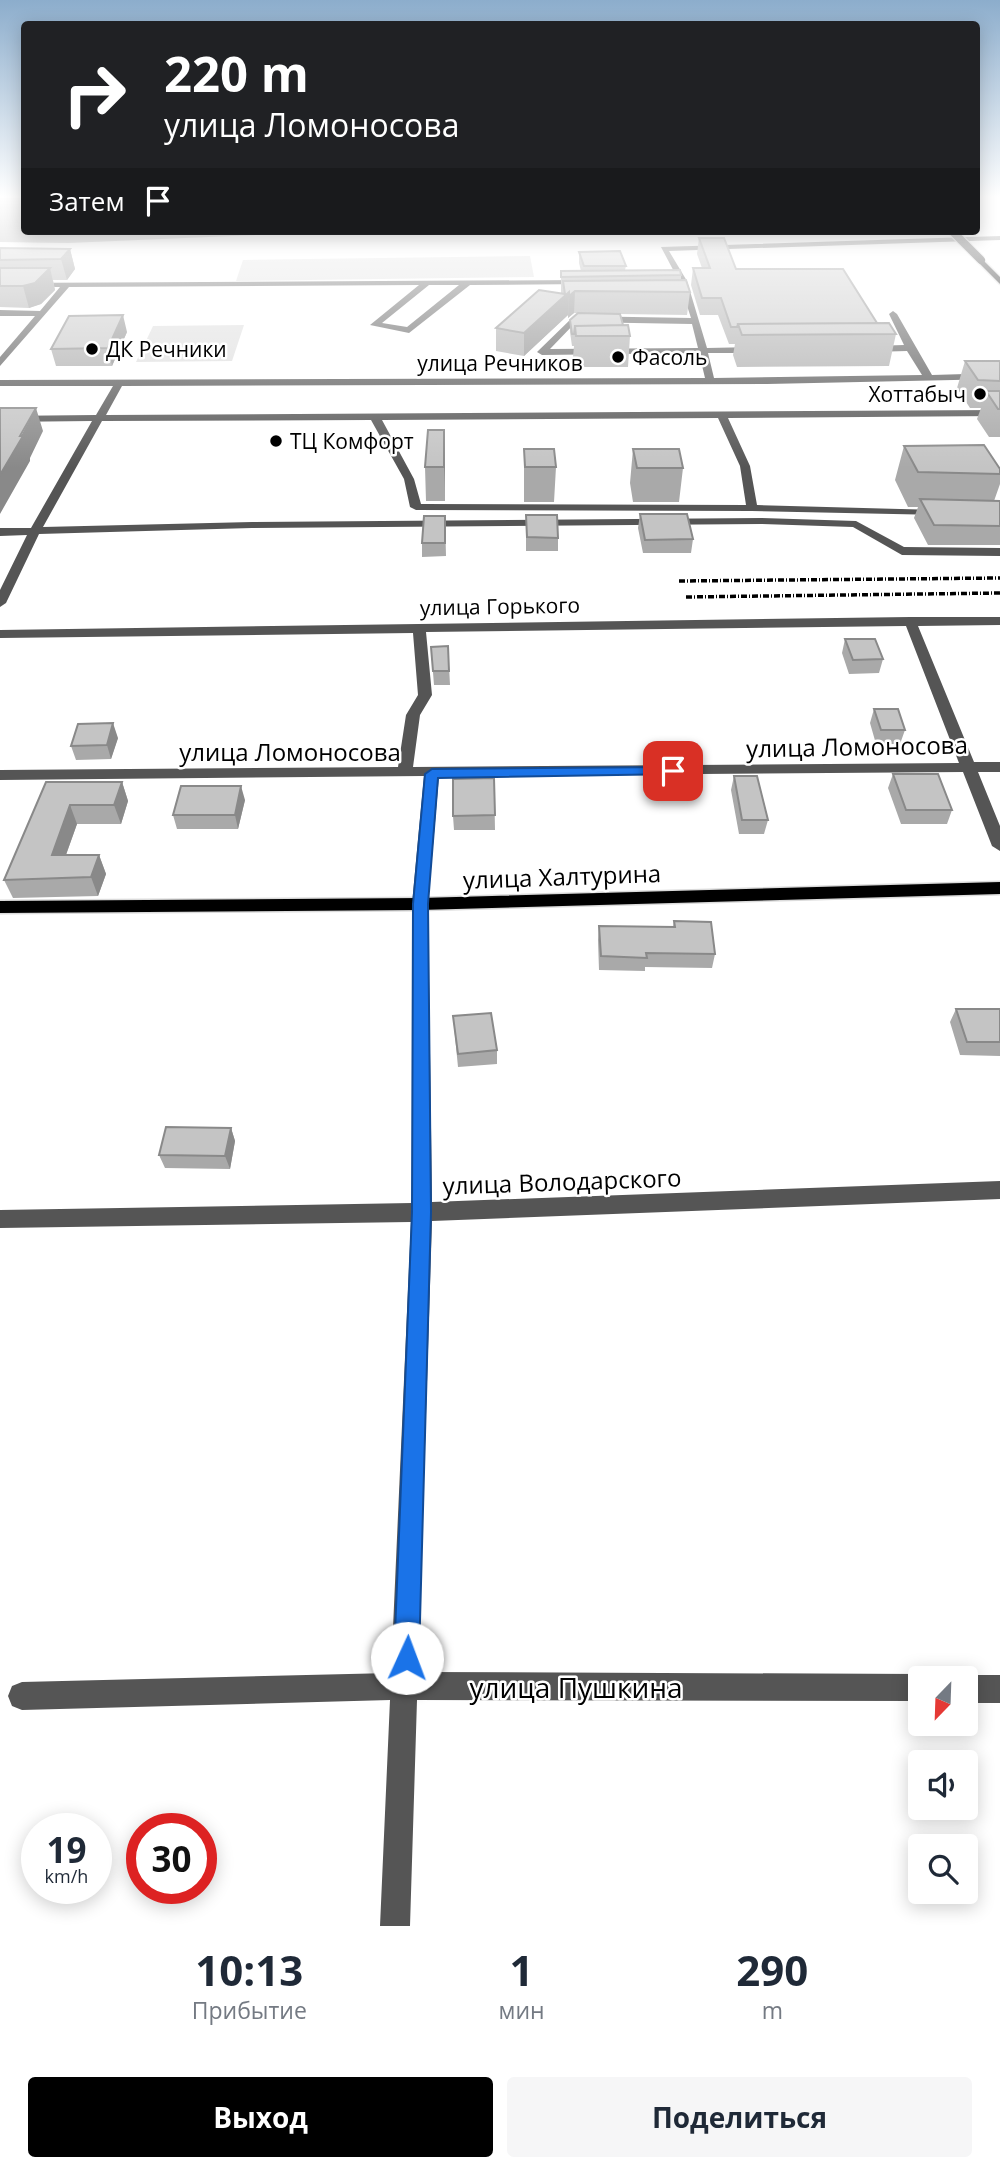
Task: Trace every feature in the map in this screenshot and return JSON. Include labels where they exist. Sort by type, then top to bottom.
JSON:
[{"type":"main road","name":"улица Халтурина","points":[[0,907],[420,904],[1000,888]]},
{"type":"street","points":[[0,363],[15,340],[43,314],[64,288]]},
{"type":"street","points":[[421,288],[374,325],[409,330],[462,288]]},
{"type":"street","points":[[686,288],[710,381]]},
{"type":"street","points":[[676,297],[689,297]]},
{"type":"street","points":[[0,313],[43,314]]},
{"type":"street","points":[[893,314],[909,348],[929,378]]},
{"type":"street","points":[[696,321],[574,319],[542,352],[765,350]]},
{"type":"street","points":[[854,349],[909,348]]},
{"type":"street","name":"улица Речников","points":[[0,383],[710,381],[1000,376]]},
{"type":"street","points":[[0,603],[35,531],[119,383]]},
{"type":"street","points":[[0,419],[723,417],[1000,413]]},
{"type":"street","points":[[375,417],[409,479],[416,507],[752,508],[945,514]]},
{"type":"street","points":[[723,417],[746,466],[752,508]]},
{"type":"street","points":[[0,532],[252,525],[761,521],[856,524],[902,551],[1000,552]]},
{"type":"street","points":[[0,572],[14,573]]},
{"type":"street","points":[[909,621],[1000,846]]},
{"type":"street","name":"улица Горького","points":[[0,634],[1000,621]]},
{"type":"street","points":[[405,774],[413,715],[425,695],[419,628]]},
{"type":"street","name":"улица Ломоносова","points":[[0,775],[432,774],[1000,767]]},
{"type":"street","points":[[395,1926],[422,1212],[420,904],[432,774]]},
{"type":"street","name":"улица Володарского","points":[[0,1219],[422,1212],[1000,1190]]},
{"type":"street","name":"улица Пушкина","points":[[22,1696],[406,1686],[908,1688]]},
{"type":"street","points":[[978,1689],[1000,1689]]},
{"type":"shaded area","points":[[244,325],[232,361],[136,362],[153,326]]},
{"type":"building","points":[[564,288],[689,288],[690,292],[575,291],[569,296],[569,292],[524,333],[496,328],[539,290],[565,294]]},
{"type":"building","points":[[699,288],[855,288],[877,323],[738,324],[737,327],[731,327],[721,298],[702,298]]},
{"type":"building","points":[[578,313],[620,314],[623,325],[575,326],[572,334],[570,320]]},
{"type":"building","points":[[123,315],[108,348],[51,349],[69,316]]},
{"type":"building","points":[[889,323],[896,334],[742,335],[738,324]]},
{"type":"building","points":[[628,325],[630,336],[576,336],[575,326]]},
{"type":"building","points":[[965,361],[1000,361],[1000,381],[978,380]]},
{"type":"building","points":[[986,391],[1000,391],[1000,409],[998,409]]},
{"type":"building","points":[[0,408],[36,408],[0,475]]},
{"type":"building","points":[[428,430],[444,430],[444,467],[425,467]]},
{"type":"building","points":[[984,445],[1000,469],[1000,474],[918,472],[904,446]]},
{"type":"building","points":[[524,449],[554,449],[556,467],[525,467]]},
{"type":"building","points":[[633,449],[679,449],[683,468],[637,468]]},
{"type":"building","points":[[920,499],[1000,501],[1000,526],[934,525]]},
{"type":"building","points":[[640,514],[687,514],[693,539],[645,540]]},
{"type":"building","points":[[526,515],[557,515],[558,538],[527,537]]},
{"type":"building","points":[[424,516],[445,516],[445,543],[422,543]]},
{"type":"building","points":[[845,639],[875,639],[883,659],[853,660]]},
{"type":"building","points":[[448,646],[449,671],[433,671],[431,647]]},
{"type":"building","points":[[874,709],[898,709],[905,730],[881,730]]},
{"type":"building","points":[[113,723],[107,745],[71,746],[78,724]]},
{"type":"building","points":[[893,774],[938,774],[952,810],[906,810]]},
{"type":"building","points":[[734,776],[757,776],[768,820],[742,820]]},
{"type":"building","points":[[494,778],[495,815],[453,816],[453,779]]},
{"type":"building","points":[[46,782],[122,782],[114,805],[70,805],[52,855],[99,855],[91,877],[4,880]]},
{"type":"building","points":[[181,786],[241,786],[235,815],[173,815]]},
{"type":"building","points":[[674,921],[711,922],[715,954],[646,953],[647,958],[601,956],[599,926],[675,927]]},
{"type":"building","points":[[956,1009],[1000,1009],[1000,1042],[967,1042]]},
{"type":"building","points":[[491,1013],[497,1050],[458,1054],[453,1016]]},
{"type":"building","points":[[166,1127],[231,1128],[225,1156],[159,1155]]},
{"type":"railway","points":[[679,581],[1000,578]]},
{"type":"railway","points":[[686,597],[1000,593]]},
{"type":"place","name":"ДК Речники","points":[[92,349]]},
{"type":"place","name":"Фасоль","points":[[618,357]]},
{"type":"place","name":"Хоттабыч","points":[[980,394]]},
{"type":"place","name":"ТЦ Комфорт","points":[[276,441]]},
{"type":"route","points":[[407,1658],[422,1212],[420,904],[432,774],[673,771]]}]
